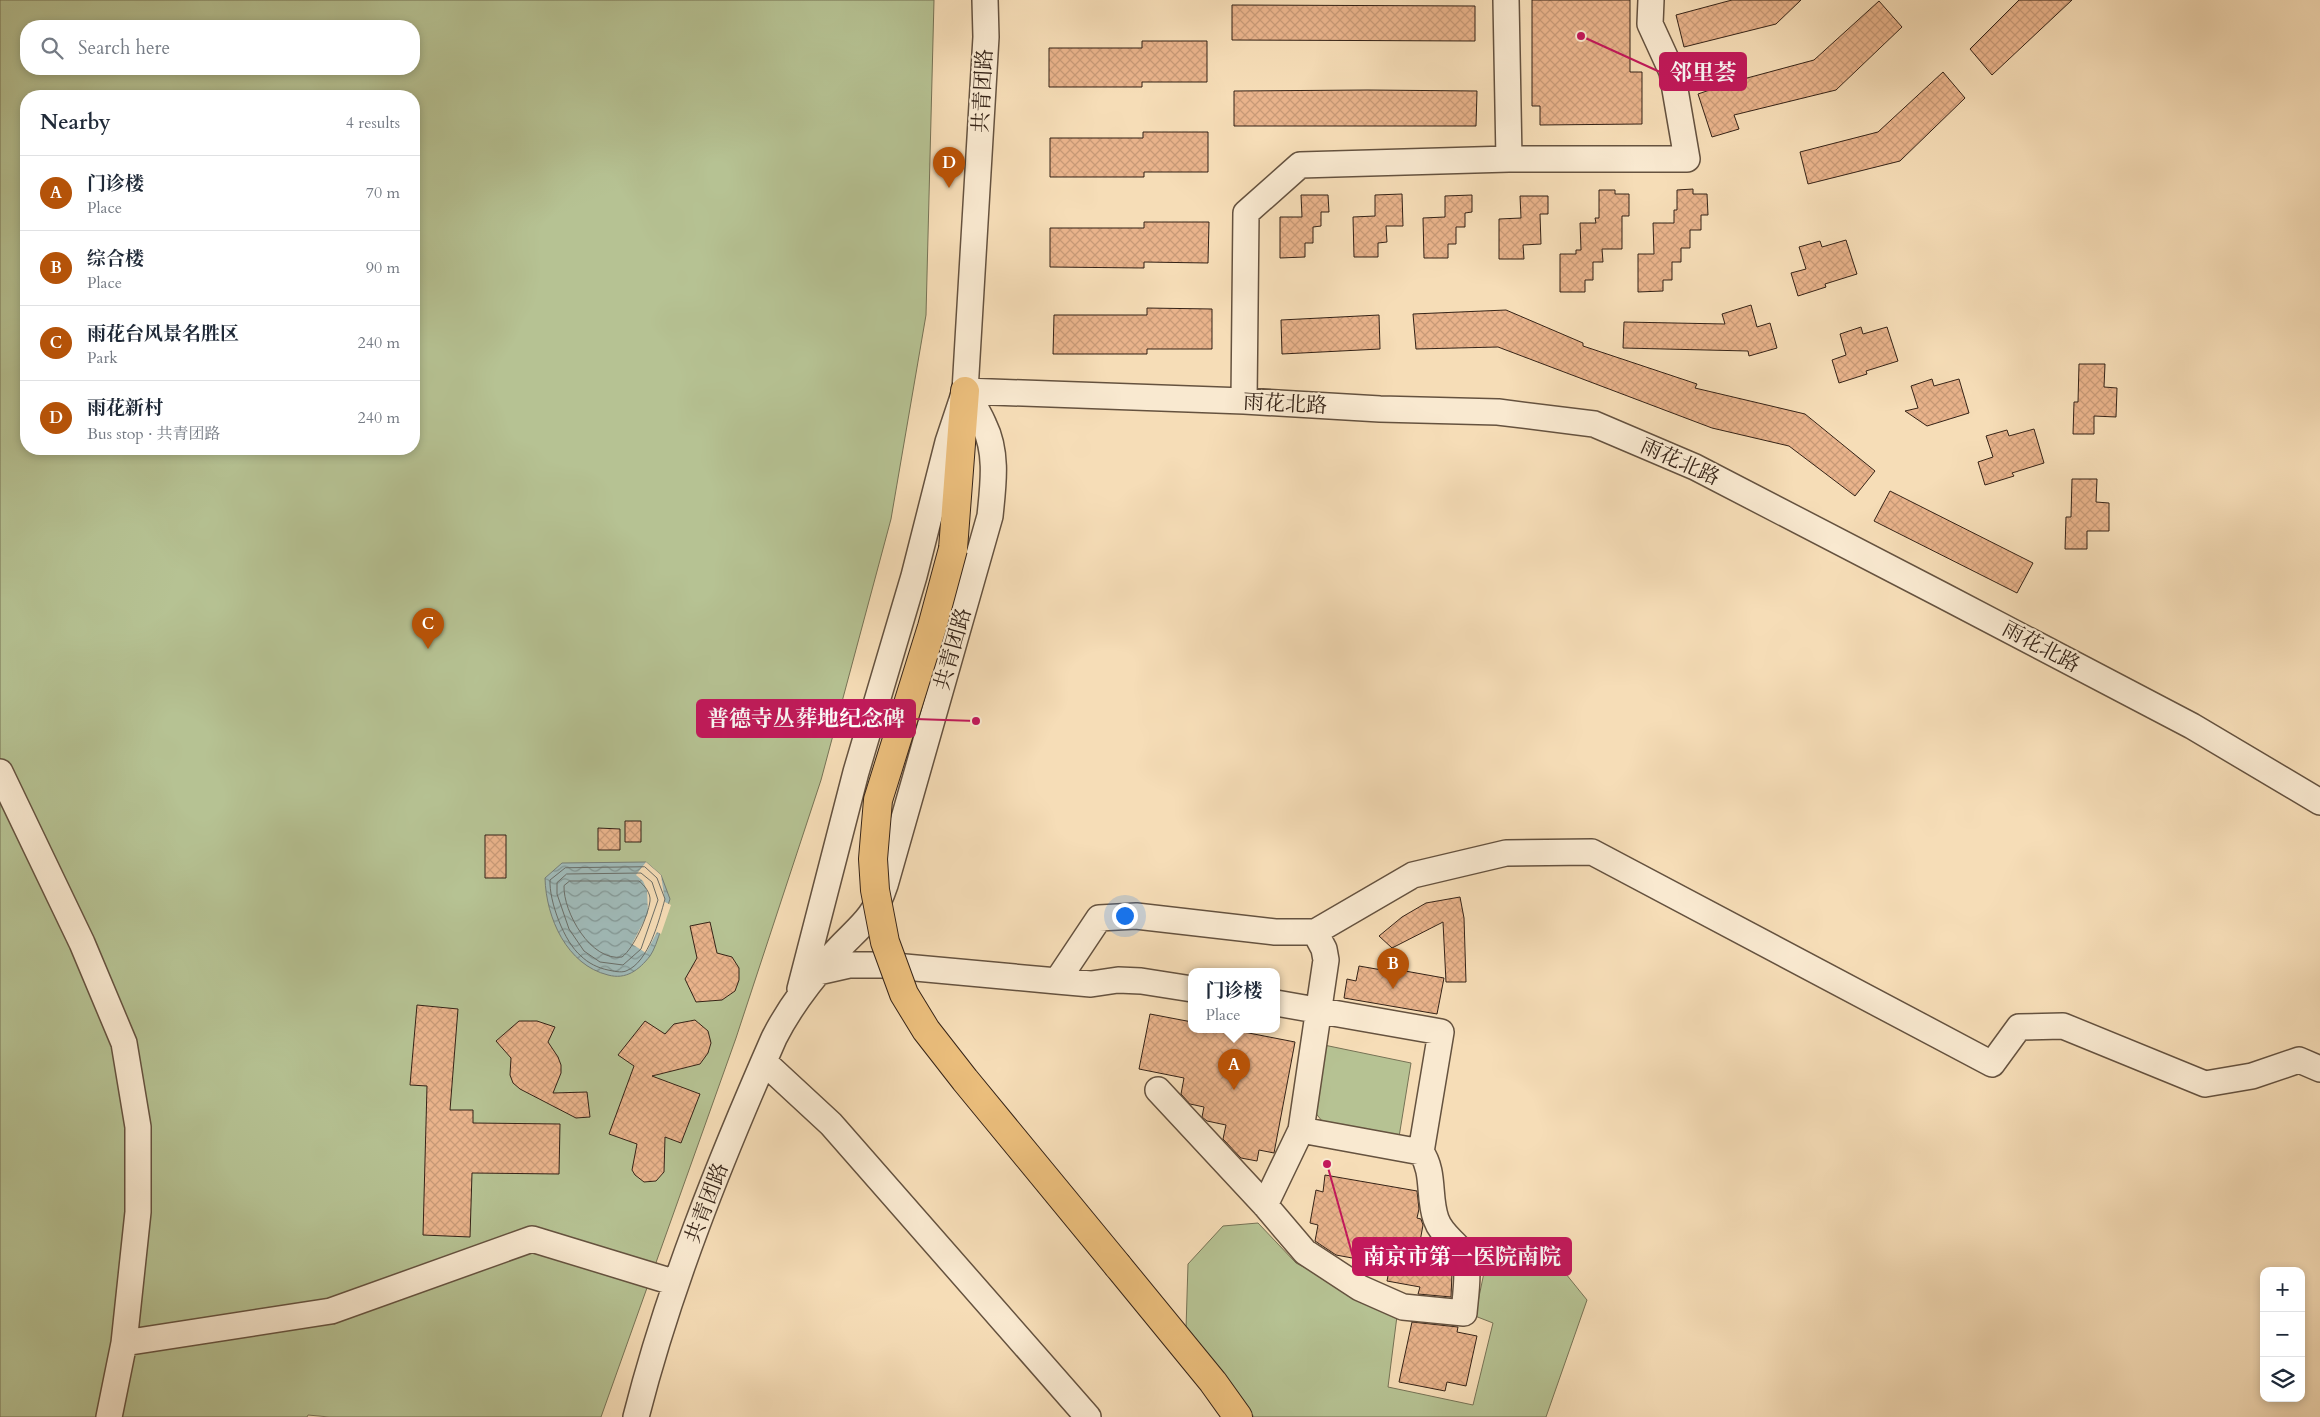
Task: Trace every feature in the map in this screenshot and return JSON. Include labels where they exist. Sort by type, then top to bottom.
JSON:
[{"type":"main road","points":[[965,391],[953,548],[932,627],[878,800],[873,859],[875,890],[885,942],[904,994],[926,1030],[1213,1382],[1238,1417]]},
{"type":"street","name":"共青团路","points":[[798,997],[856,772],[914,576],[948,442],[965,391],[986,37],[985,0]]},
{"type":"street","points":[[1506,0],[1508,159]]},
{"type":"street","points":[[1244,401],[1246,213],[1300,165],[1508,159],[1687,159],[1672,72],[1650,24],[1651,0]]},
{"type":"street","name":"共青团路","points":[[636,1417],[650,1361],[676,1284],[764,1062],[785,1017],[818,972],[869,919],[880,900],[981,551],[992,500],[993,454],[985,426],[965,391]]},
{"type":"street","name":"雨花北路","points":[[965,391],[1244,401],[1380,409],[1498,412],[1594,424],[1695,467],[1917,582],[2192,726],[2320,802]]},
{"type":"street","points":[[0,772],[82,943],[124,1043],[138,1127],[138,1202],[124,1344],[109,1417]]},
{"type":"street","points":[[1057,981],[1099,918],[1136,916],[1275,932],[1315,932],[1413,875],[1506,853],[1592,852],[1992,1064],[2019,1027],[2063,1026],[2206,1084],[2252,1076],[2299,1060],[2320,1069]]},
{"type":"street","points":[[1264,1205],[1301,1130],[1326,960],[1324,950],[1315,932]]},
{"type":"street","points":[[818,972],[849,965],[883,965],[1091,984],[1134,980],[1188,988]]},
{"type":"street","points":[[1158,1090],[1305,1252],[1360,1288],[1403,1308],[1464,1313],[1467,1273],[1464,1253],[1445,1236],[1436,1218],[1428,1163],[1421,1152],[1441,1032],[1280,1005]]},
{"type":"street","points":[[764,1062],[831,1124],[1088,1417]]},
{"type":"street","points":[[1301,1130],[1421,1152]]},
{"type":"street","points":[[124,1344],[330,1311],[532,1238],[676,1284]]},
{"type":"green space","points":[[0,0],[934,0],[926,315],[891,519],[821,780],[736,1038],[601,1417],[329,1417],[308,1415],[307,1417],[0,1417]]},
{"type":"green space","points":[[1324,1045],[1411,1063],[1399,1137],[1334,1126],[1322,1121],[1314,1111]]},
{"type":"green space","points":[[1258,1223],[1296,1263],[1397,1316],[1388,1387],[1473,1405],[1493,1323],[1475,1316],[1491,1239],[1549,1253],[1587,1300],[1546,1417],[1254,1417],[1186,1329],[1188,1264],[1223,1226]]},
{"type":"water","points":[[646,862],[661,875],[670,899],[653,951],[641,966],[626,975],[608,975],[594,970],[570,950],[562,938],[550,909],[545,878],[562,863]]},
{"type":"pier","points":[[646,862],[661,875],[665,902],[671,905],[661,934],[657,932],[646,953],[632,944],[648,913],[647,890],[643,881],[636,875]]},
{"type":"building","points":[[1532,0],[1630,0],[1630,72],[1642,72],[1642,124],[1540,125],[1540,106],[1532,106]]},
{"type":"building","points":[[1732,0],[1801,0],[1776,24],[1684,47],[1676,15]]},
{"type":"building","points":[[2019,0],[2072,0],[1992,75],[1970,49]]},
{"type":"building","points":[[1879,1],[1902,27],[1836,90],[1734,115],[1739,129],[1712,137],[1698,94],[1736,81],[1814,60]]},
{"type":"building","points":[[1232,5],[1475,6],[1475,41],[1232,40]]},
{"type":"building","points":[[1142,41],[1207,41],[1207,82],[1142,82],[1142,87],[1049,87],[1049,48],[1142,48]]},
{"type":"building","points":[[1943,72],[1965,98],[1900,161],[1808,184],[1800,152],[1878,132]]},
{"type":"building","points":[[1234,91],[1477,91],[1476,126],[1234,126]]},
{"type":"building","points":[[1143,132],[1208,132],[1208,172],[1144,172],[1144,177],[1050,177],[1050,138],[1143,138]]},
{"type":"building","points":[[1693,189],[1693,194],[1707,194],[1708,215],[1701,215],[1701,230],[1690,230],[1690,248],[1681,248],[1681,262],[1672,262],[1672,280],[1663,280],[1663,291],[1638,292],[1638,254],[1654,254],[1653,223],[1674,223],[1674,210],[1677,210],[1677,190]]},
{"type":"building","points":[[1599,190],[1615,190],[1615,194],[1629,194],[1629,216],[1622,216],[1622,249],[1602,249],[1603,262],[1593,262],[1593,280],[1585,280],[1585,292],[1560,292],[1560,254],[1576,254],[1576,250],[1581,250],[1580,223],[1596,223],[1595,218],[1599,218]]},
{"type":"building","points":[[1402,194],[1403,226],[1386,226],[1387,242],[1378,243],[1378,257],[1354,257],[1353,217],[1375,216],[1375,195]]},
{"type":"building","points":[[1301,195],[1328,195],[1329,212],[1321,212],[1321,226],[1313,227],[1313,243],[1305,243],[1305,257],[1280,258],[1280,217],[1302,217]]},
{"type":"building","points":[[1472,195],[1472,212],[1465,213],[1465,227],[1456,227],[1456,244],[1448,244],[1448,258],[1424,258],[1423,218],[1445,217],[1445,196]]},
{"type":"building","points":[[1520,196],[1548,196],[1548,214],[1540,214],[1541,244],[1523,245],[1524,259],[1499,259],[1499,219],[1521,218]]},
{"type":"building","points":[[1144,222],[1209,222],[1208,263],[1144,262],[1144,268],[1050,267],[1050,228],[1144,228]]},
{"type":"building","points":[[1846,240],[1857,274],[1825,284],[1826,287],[1798,296],[1791,273],[1806,269],[1799,247],[1820,241],[1822,247]]},
{"type":"building","points":[[1751,305],[1757,327],[1770,323],[1777,348],[1749,356],[1748,351],[1623,348],[1624,322],[1725,324],[1722,314]]},
{"type":"building","points":[[1147,308],[1212,309],[1212,349],[1147,349],[1147,354],[1053,354],[1054,315],[1147,315]]},
{"type":"building","points":[[1506,310],[1583,343],[1583,346],[1697,384],[1695,388],[1805,414],[1875,471],[1855,496],[1789,446],[1712,428],[1498,347],[1416,349],[1413,314]]},
{"type":"building","points":[[1379,315],[1380,349],[1282,354],[1281,320]]},
{"type":"building","points":[[1861,327],[1863,334],[1887,327],[1898,361],[1866,371],[1867,374],[1839,383],[1832,360],[1846,355],[1840,334]]},
{"type":"building","points":[[2079,364],[2105,364],[2104,387],[2117,388],[2116,417],[2094,416],[2094,434],[2073,434],[2074,402],[2078,402]]},
{"type":"building","points":[[1932,379],[1934,386],[1959,379],[1969,413],[1927,426],[1905,411],[1918,408],[1911,386]]},
{"type":"building","points":[[2034,429],[2044,463],[2012,473],[2014,476],[1985,485],[1978,462],[1993,457],[1986,436],[2007,430],[2009,436]]},
{"type":"building","points":[[2072,479],[2097,479],[2096,502],[2109,503],[2109,531],[2087,531],[2087,549],[2065,549],[2066,517],[2071,517]]},
{"type":"building","points":[[1890,491],[2033,563],[2017,593],[1874,521]]},
{"type":"building","points":[[625,821],[641,821],[641,842],[625,842]]},
{"type":"building","points":[[598,828],[620,829],[620,850],[598,850]]},
{"type":"building","points":[[485,835],[506,835],[506,878],[485,878]]},
{"type":"building","points":[[1460,897],[1464,918],[1466,982],[1446,982],[1443,922],[1392,948],[1379,936],[1402,917],[1426,903]]},
{"type":"building","points":[[710,922],[717,953],[732,957],[739,968],[739,980],[735,991],[722,1000],[696,1002],[685,979],[697,958],[690,926]]},
{"type":"building","points":[[1359,966],[1382,970],[1383,967],[1444,978],[1437,1014],[1344,998],[1347,979],[1356,981]]},
{"type":"building","points":[[417,1005],[458,1009],[450,1110],[473,1110],[473,1123],[560,1124],[559,1174],[472,1173],[470,1237],[423,1235],[427,1086],[410,1085]]},
{"type":"building","points":[[1150,1014],[1188,1021],[1188,1033],[1249,1033],[1295,1042],[1274,1153],[1259,1150],[1257,1161],[1241,1158],[1223,1139],[1226,1125],[1207,1121],[1202,1117],[1204,1107],[1190,1104],[1181,1094],[1184,1078],[1139,1069]]},
{"type":"building","points":[[695,1020],[708,1031],[711,1043],[708,1053],[700,1064],[652,1076],[700,1094],[681,1143],[665,1137],[664,1172],[656,1181],[644,1182],[632,1170],[637,1144],[609,1134],[634,1066],[618,1055],[645,1021],[665,1034],[674,1024]]},
{"type":"building","points":[[519,1021],[537,1021],[555,1027],[548,1042],[558,1057],[561,1073],[553,1093],[587,1092],[590,1117],[576,1118],[520,1089],[513,1083],[510,1075],[511,1058],[496,1041]]},
{"type":"building","points":[[1325,1175],[1417,1191],[1419,1209],[1417,1218],[1421,1219],[1423,1225],[1419,1247],[1441,1250],[1450,1260],[1452,1273],[1451,1297],[1418,1294],[1420,1287],[1387,1281],[1390,1265],[1336,1255],[1315,1241],[1318,1225],[1310,1223],[1316,1190],[1323,1192]]},
{"type":"building","points":[[1412,1322],[1458,1327],[1457,1332],[1477,1336],[1466,1386],[1447,1382],[1445,1391],[1399,1382]]},
{"type":"place","name":"邻里荟","points":[[1581,36]]},
{"type":"place","name":"雨花新村","points":[[949,188]]},
{"type":"place","name":"雨花台风景名胜区","points":[[428,649]]},
{"type":"place","name":"普德寺丛葬地纪念碑","points":[[976,721]]},
{"type":"place","name":"综合楼","points":[[1393,989]]},
{"type":"place","name":"门诊楼","points":[[1234,1090]]},
{"type":"place","name":"南京市第一医院南院","points":[[1327,1164]]}]
